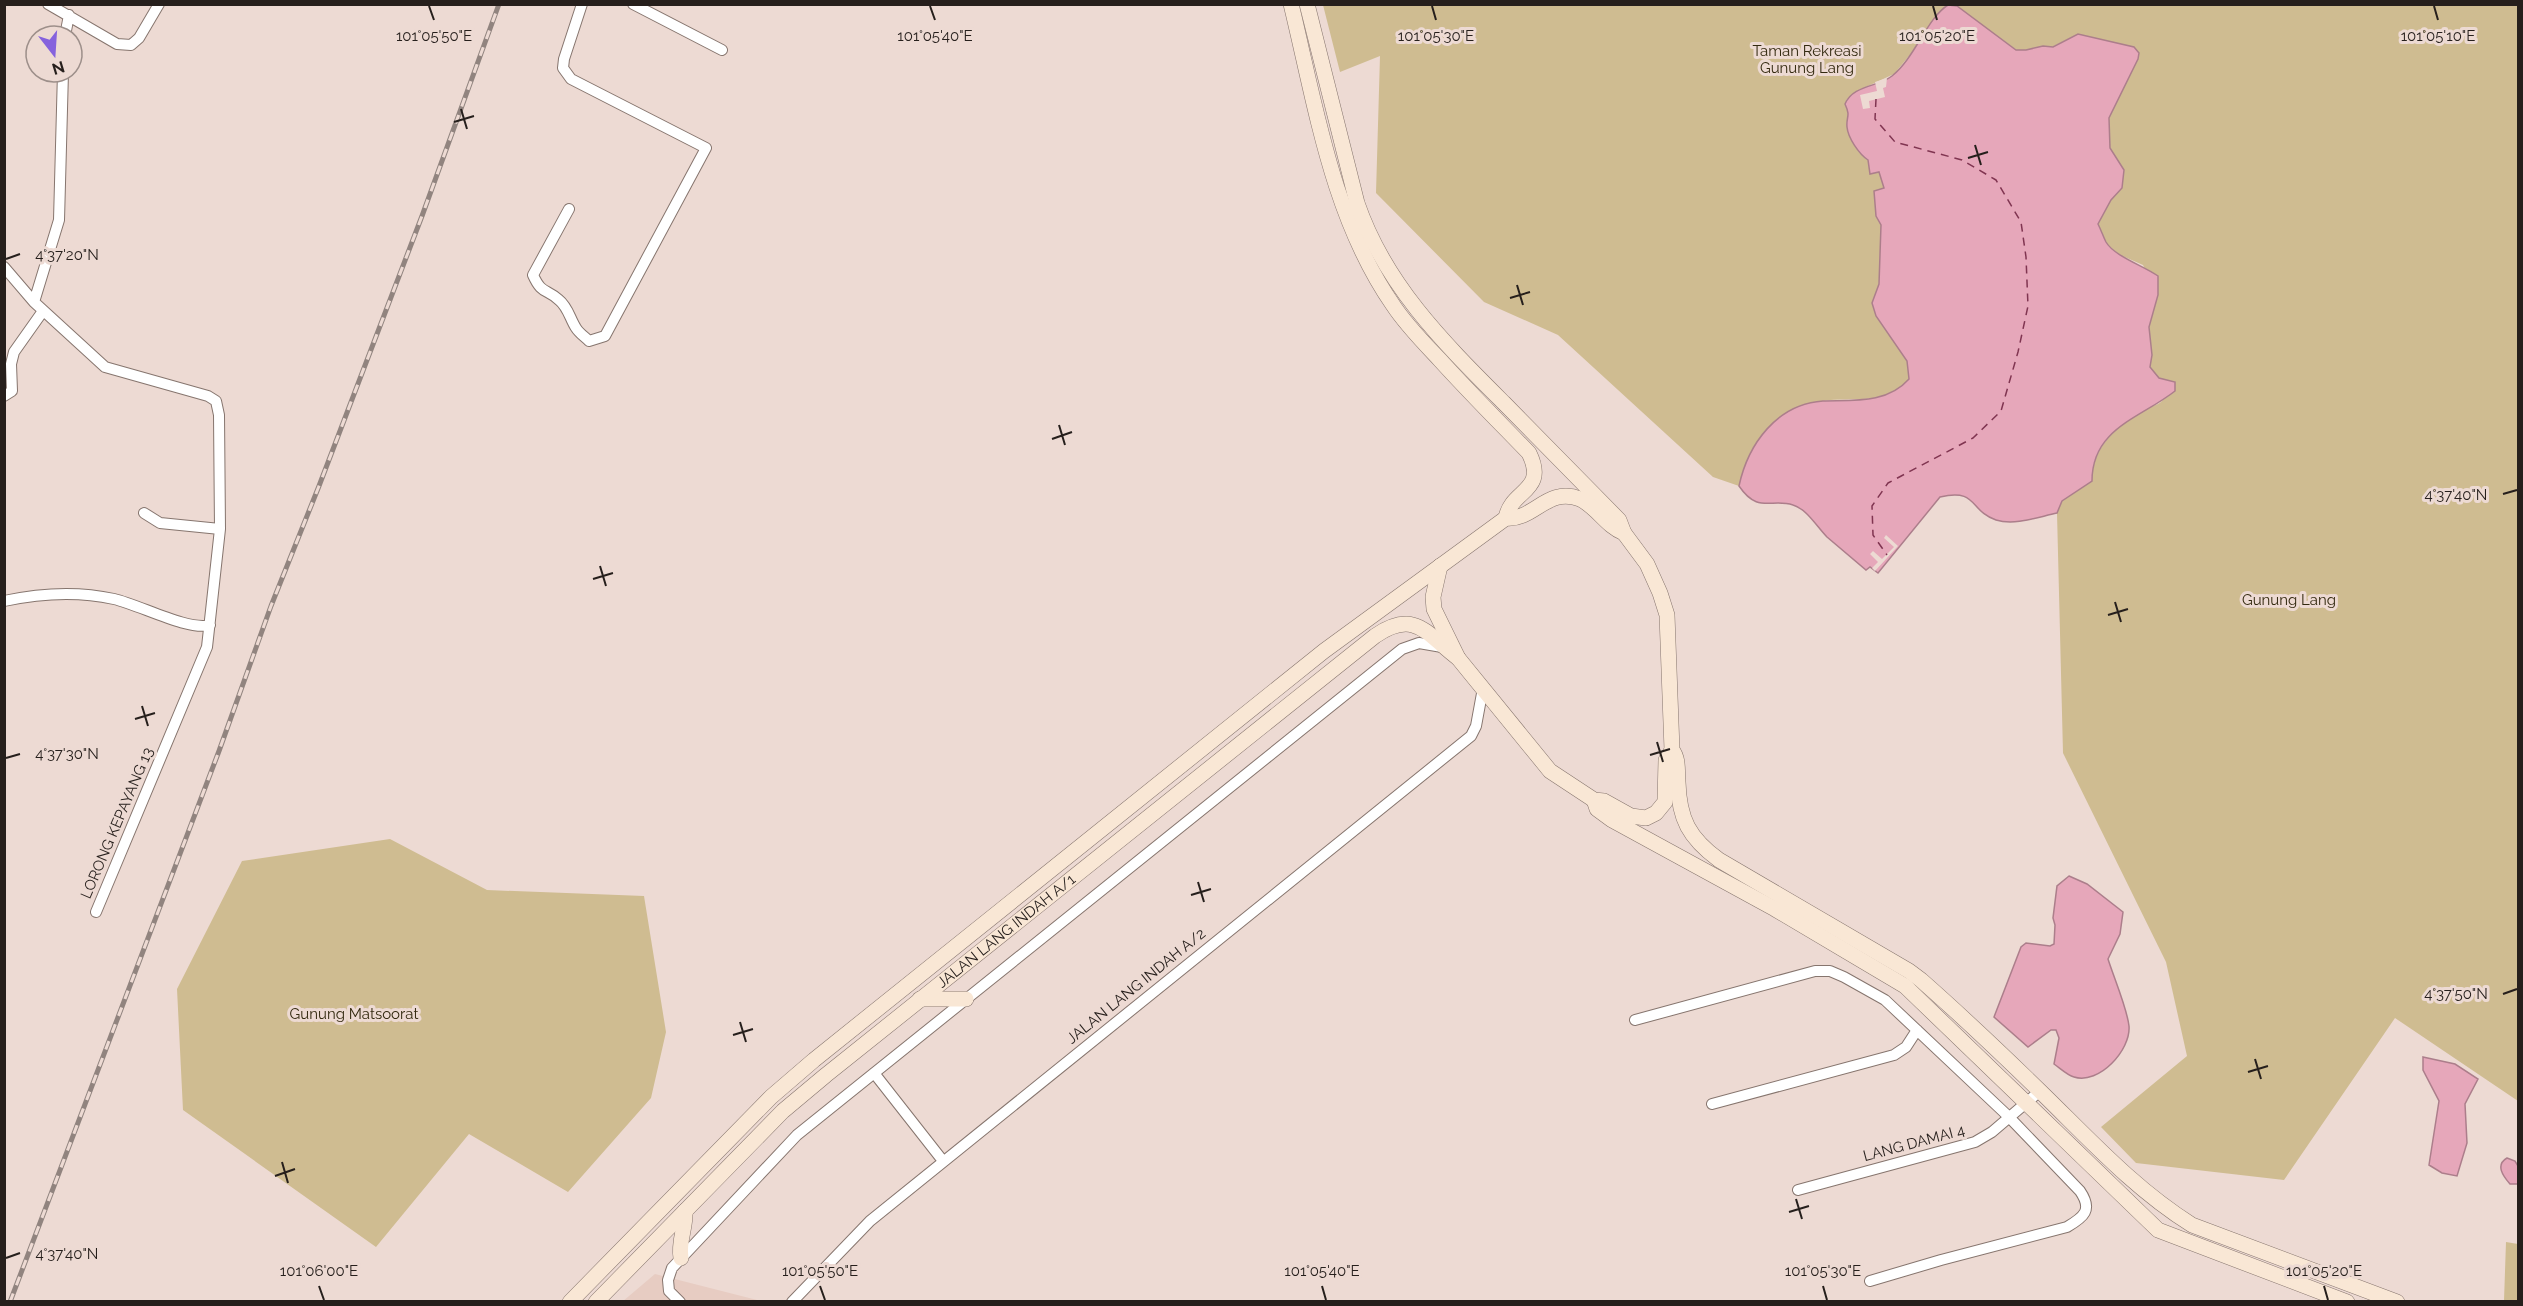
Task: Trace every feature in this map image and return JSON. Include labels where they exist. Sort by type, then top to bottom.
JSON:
[{"type":"street","points":[[48,4],[117,44],[131,45],[139,38],[159,4]]},
{"type":"street","points":[[569,209],[533,274],[538,286],[547,294],[558,298],[566,307],[577,330],[589,341],[605,336],[706,148],[571,79],[563,68],[564,59],[582,4]]},
{"type":"street","points":[[633,4],[722,50]]},
{"type":"street","points":[[570,1302],[771,1097],[814,1060],[1324,651],[1506,518],[1509,507],[1529,489],[1533,482],[1535,468],[1528,453],[1413,331],[1393,306],[1358,246],[1346,217],[1332,170],[1291,4]]},
{"type":"street","points":[[1307,4],[1357,203],[1370,234],[1401,290],[1450,349],[1619,520],[1624,533],[1647,564],[1667,615],[1672,750],[1677,758],[1681,810],[1689,831],[1698,843],[1731,868],[1909,971],[2004,1055],[2129,1177],[2165,1208],[2192,1225],[2397,1302]]},
{"type":"street","points":[[67,24],[69,15]]},
{"type":"street","points":[[34,302],[59,220],[63,84]]},
{"type":"street","name":"LORONG KEPAYANG 13","points":[[4,267],[34,302],[105,367],[208,396],[216,401],[219,415],[220,529],[207,647],[96,912]]},
{"type":"street","points":[[4,396],[12,392],[11,364],[14,352],[44,311]]},
{"type":"street","points":[[1506,518],[1514,519],[1524,515],[1544,501],[1571,497],[1586,503],[1613,528],[1624,533]]},
{"type":"street","points":[[144,513],[160,523],[220,529]]},
{"type":"street","points":[[1440,566],[1433,597],[1434,609],[1458,658],[1550,771],[1594,800],[1604,801],[1635,818],[1651,816],[1665,802],[1666,760],[1672,750]]},
{"type":"street","points":[[4,601],[54,594],[100,597],[130,604],[195,627],[210,625]]},
{"type":"street","name":"JALAN LANG INDAH A/1","points":[[596,1302],[783,1111],[1281,710],[1388,627],[1403,623],[1422,628],[1458,658]]},
{"type":"street","name":"JALAN LANG INDAH A/1","points":[[680,1302],[670,1295],[668,1284],[672,1268],[797,1135],[1402,649],[1419,643],[1443,647]]},
{"type":"street","name":"JALAN LANG INDAH A/2","points":[[792,1302],[870,1221],[1471,736],[1476,726],[1483,688]]},
{"type":"street","points":[[1594,800],[1598,809],[1612,820],[1774,909],[1905,986],[2158,1230],[2347,1302]]},
{"type":"street","points":[[1635,1020],[1815,971],[1844,976],[1877,994],[1917,1030],[2008,1116],[2086,1199],[2087,1209],[2081,1219],[2067,1227],[1870,1281]]},
{"type":"street","points":[[920,999],[966,999]]},
{"type":"street","points":[[1712,1104],[1894,1055],[1906,1047],[1917,1030]]},
{"type":"street","points":[[874,1073],[943,1161]]},
{"type":"street","name":"LANG DAMAI 4","points":[[1798,1190],[1975,1142],[1992,1132],[2040,1090]]},
{"type":"street","points":[[681,1258],[679,1246],[685,1211]]},
{"type":"shaded area","points":[[1948,5],[1957,6],[2016,50],[2043,46],[2053,47],[2078,34],[2134,47],[2139,53],[2109,118],[2110,148],[2124,170],[2122,188],[2111,200],[2098,224],[2110,247],[2158,276],[2158,295],[2149,327],[2152,355],[2150,367],[2159,378],[2175,382],[2175,391],[2109,436],[2100,448],[2094,463],[2092,481],[2062,501],[2057,513],[2026,520],[2003,522],[1987,516],[1967,498],[1952,495],[1940,497],[1878,573],[1870,567],[1866,570],[1827,537],[1798,507],[1785,503],[1765,503],[1752,500],[1739,486],[1749,455],[1757,441],[1779,418],[1807,404],[1880,397],[1891,393],[1909,379],[1907,361],[1876,316],[1872,303],[1879,284],[1881,225],[1876,216],[1874,191],[1884,188],[1879,172],[1870,174],[1868,160],[1849,136],[1848,112],[1845,104],[1854,93],[1892,76],[1908,59],[1934,19]]},
{"type":"shaded area","points":[[2069,876],[2087,884],[2123,912],[2120,934],[2108,959],[2126,1011],[2128,1035],[2125,1045],[2112,1064],[2093,1076],[2084,1078],[2071,1076],[2054,1064],[2059,1038],[2056,1030],[2051,1030],[2028,1047],[1994,1017],[2021,947],[2026,943],[2050,946],[2054,944],[2053,918],[2057,886]]},
{"type":"shaded area","points":[[2423,1057],[2455,1064],[2478,1079],[2465,1104],[2467,1143],[2457,1176],[2442,1173],[2429,1165],[2439,1101],[2423,1070]]},
{"type":"shaded area","points":[[2507,1158],[2515,1161],[2518,1166],[2518,1184],[2510,1184],[2503,1174],[2501,1164]]},
{"type":"shaded area","points":[[655,1274],[761,1301],[622,1302]]},
{"type":"green space","name":"Gunung Lang","points":[[1323,5],[2518,5],[2518,1101],[2395,1018],[2284,1180],[2136,1163],[2101,1127],[2187,1056],[2166,962],[2063,753],[2057,513],[2062,501],[2091,481],[2096,458],[2116,430],[2134,415],[2160,403],[2175,382],[2159,378],[2150,367],[2152,355],[2149,327],[2158,295],[2143,265],[2118,254],[2107,244],[2098,224],[2111,200],[2122,188],[2124,170],[2109,148],[2109,118],[2122,88],[2087,38],[2078,34],[2052,47],[2016,50],[2003,40],[1941,10],[1919,44],[1894,74],[1857,91],[1846,100],[1846,107],[1850,113],[1848,127],[1851,138],[1868,160],[1870,174],[1879,172],[1885,188],[1876,216],[1881,225],[1879,284],[1872,303],[1876,316],[1907,361],[1909,379],[1889,394],[1868,399],[1822,401],[1788,420],[1756,443],[1750,453],[1739,486],[1713,477],[1558,335],[1484,302],[1376,193],[1380,56],[1340,72]]},
{"type":"green space","name":"Gunung Matsoorat","points":[[390,839],[487,890],[644,896],[666,1032],[651,1098],[568,1192],[469,1134],[376,1247],[183,1110],[177,989],[242,861]]},
{"type":"green space","points":[[2506,1242],[2518,1244],[2518,1301],[2504,1301]]},
{"type":"pier","points":[[1887,78],[1886,87],[1883,88],[1885,97],[1869,101],[1870,108],[1863,109],[1860,95],[1877,91],[1875,82]]},
{"type":"pier","points":[[1886,535],[1898,546],[1875,571],[1872,568],[1878,562],[1870,554],[1873,551],[1882,559],[1894,547],[1884,538]]},
{"type":"ferry route","points":[[1876,99],[1875,119],[1895,142],[1962,160],[1996,180],[2021,222],[2026,257],[2028,306],[2001,411],[1973,438],[1888,483],[1872,506],[1873,535],[1887,555]]},
{"type":"railway","points":[[10,1302],[219,751],[271,606],[422,216],[499,4]]},
{"type":"park label","name":"Taman Rekreasi Gunung Lang","points":[[1807,60]]}]
